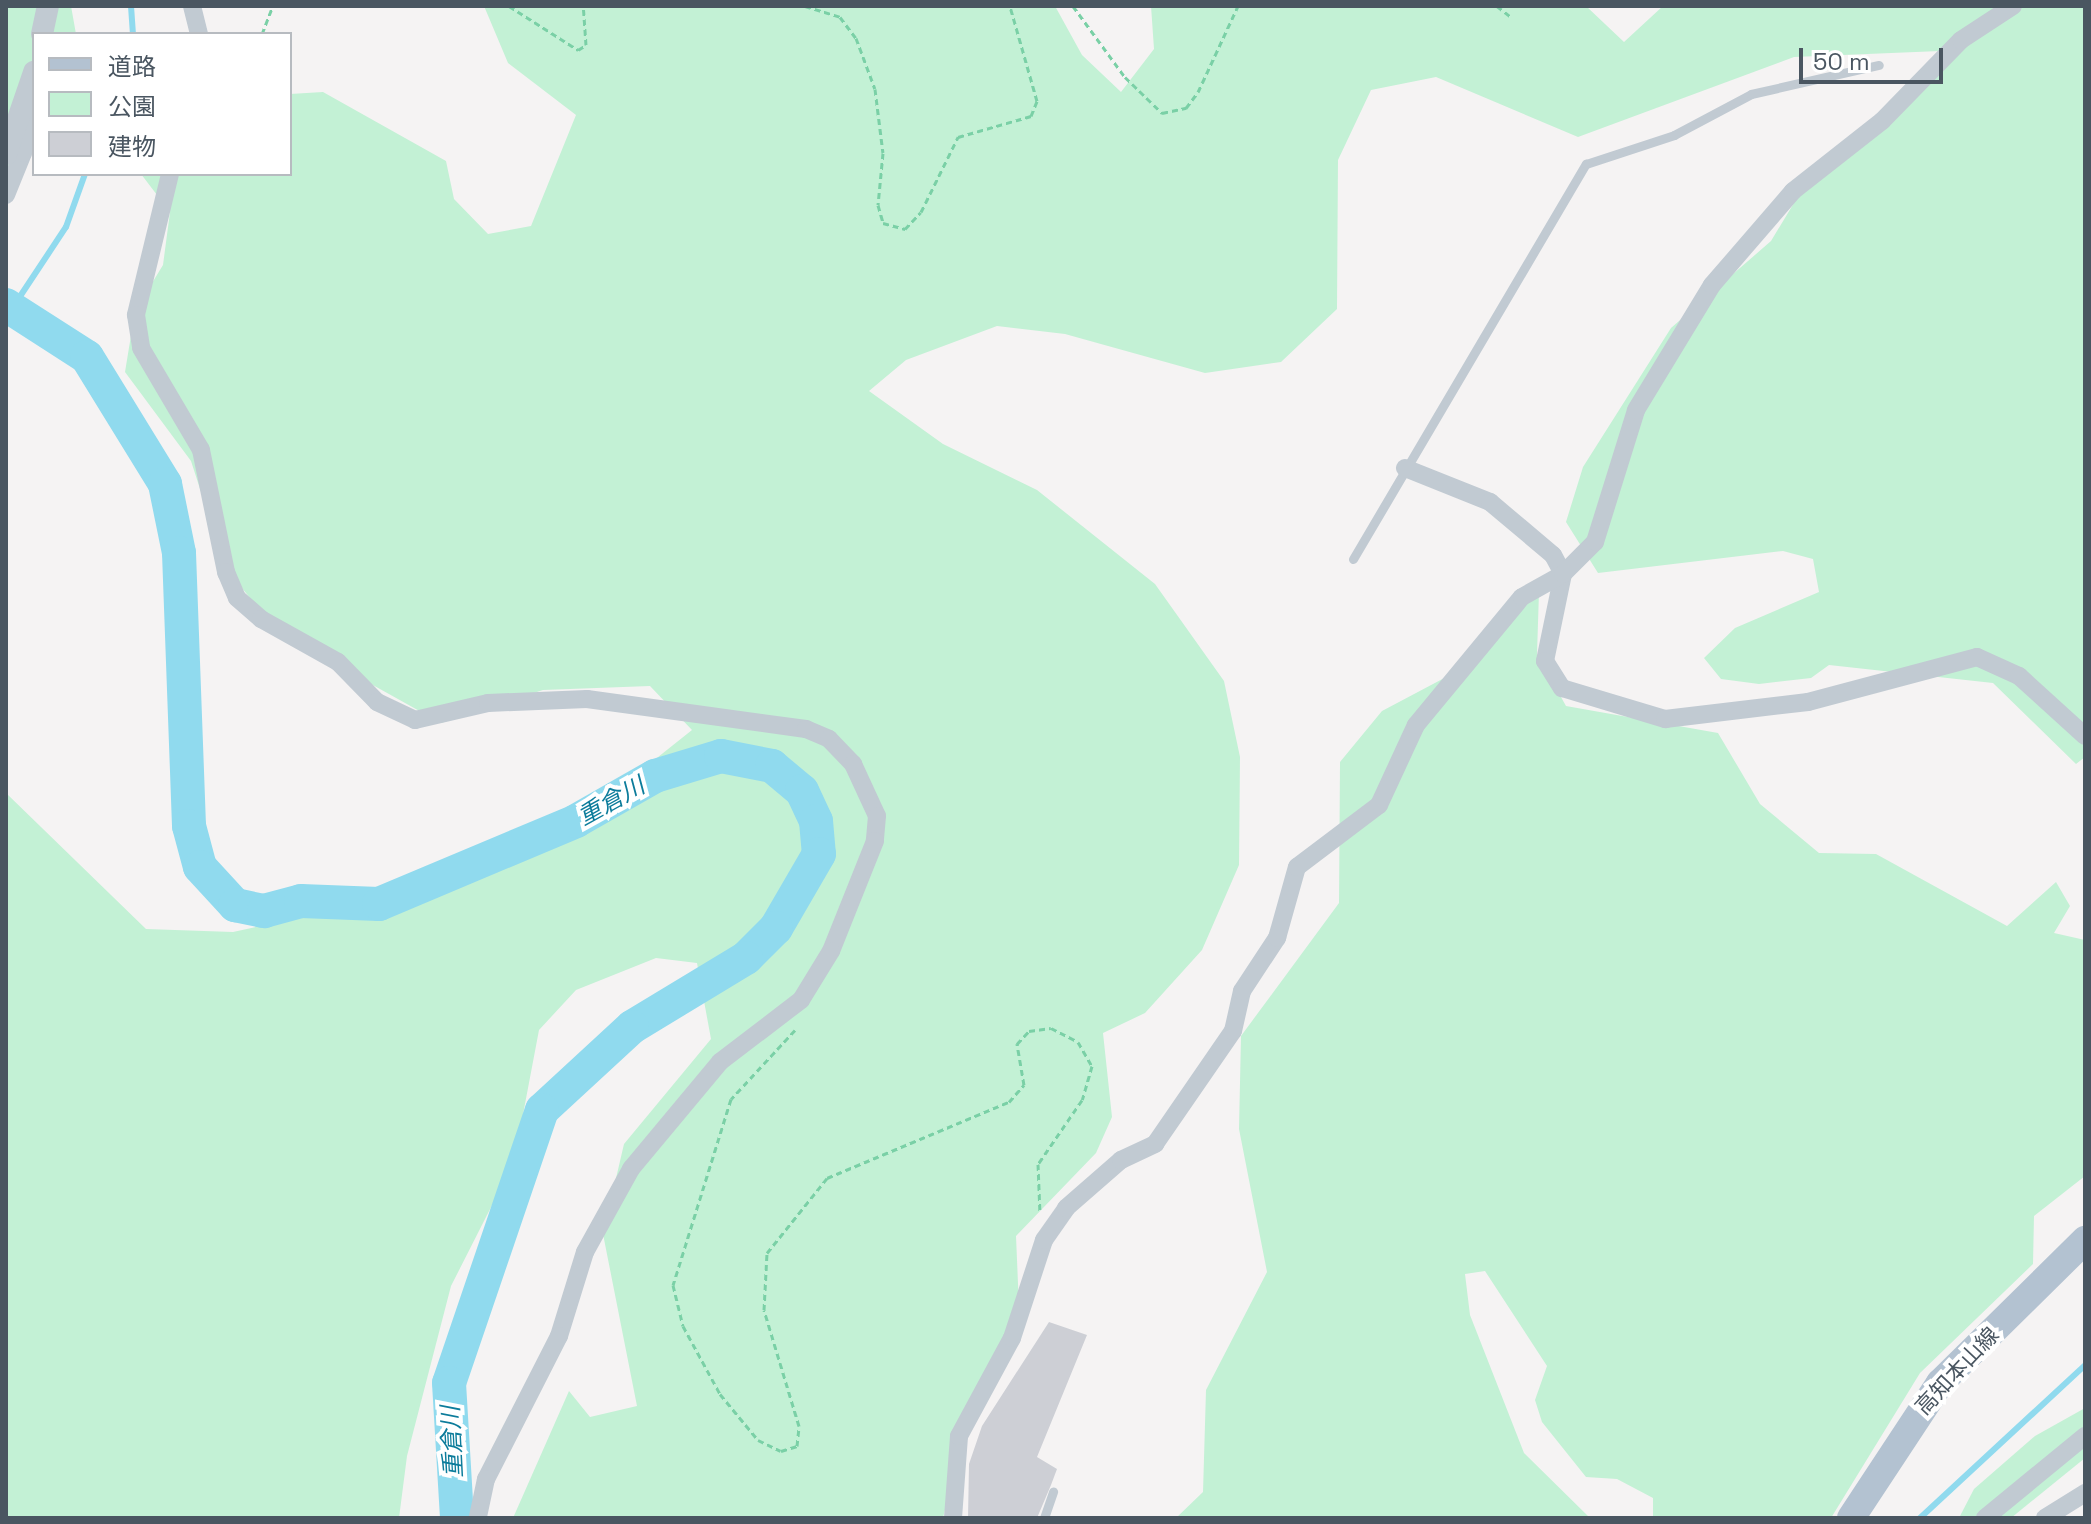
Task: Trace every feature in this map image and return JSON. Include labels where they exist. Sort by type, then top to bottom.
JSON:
[{"type":"main road","name":"高知本山線","points":[[1851,1518],[1940,1383],[2085,1240]]},
{"type":"street","points":[[42,32],[48,6]]},
{"type":"street","points":[[192,6],[198,32]]},
{"type":"street","points":[[953,1518],[959,1436],[1012,1338],[1044,1240],[1066,1208],[1121,1160],[1155,1144],[1233,1031],[1242,991],[1277,938],[1306,855],[1379,805],[1416,725],[1522,597],[1563,574],[1595,542],[1636,410],[1712,285],[1793,191],[1882,121],[1961,40],[2013,6]]},
{"type":"street","points":[[6,154],[32,83]]},
{"type":"street","points":[[6,195],[23,153],[32,83]]},
{"type":"street","points":[[170,176],[136,315],[141,348],[201,450],[237,598],[338,662],[377,702],[415,720],[488,703],[587,699],[681,707],[829,739],[869,789],[875,841],[831,951],[801,1000],[720,1062],[631,1169],[585,1252],[559,1336],[486,1479],[478,1518]]},
{"type":"street","points":[[1405,468],[1490,502],[1526,527],[1563,574],[1545,661],[1562,688],[1618,708],[1665,719],[1742,712],[1977,657],[2019,676],[2085,736]]},
{"type":"street","points":[[1985,1518],[2085,1436]]},
{"type":"street","points":[[2045,1518],[2085,1493]]},
{"type":"lane","points":[[1353,559],[1586,164],[1674,135],[1751,94],[1879,65]]},
{"type":"lane","points":[[1044,1518],[1053,1492]]},
{"type":"path","points":[[263,32],[273,6]]},
{"type":"path","points":[[509,6],[578,50],[586,45],[583,6]]},
{"type":"path","points":[[805,6],[840,17],[856,38],[875,89],[883,153],[878,205],[883,223],[905,229],[921,212],[958,137],[1031,116],[1037,101],[1010,6]]},
{"type":"path","points":[[1073,6],[1162,113],[1186,108],[1198,92],[1238,6]]},
{"type":"path","points":[[1497,6],[1511,17]]},
{"type":"path","points":[[801,1000],[799,1025],[785,1045],[731,1099],[673,1285],[683,1326],[720,1394],[758,1440],[781,1451],[797,1446],[799,1426],[764,1310],[767,1253],[827,1178],[1009,1102],[1024,1085],[1017,1044],[1029,1031],[1051,1028],[1078,1042],[1092,1066],[1082,1100],[1038,1164],[1044,1240]]},
{"type":"green space","points":[[6,6],[71,6],[76,32],[32,32],[32,152],[6,196]]},
{"type":"green space","points":[[484,6],[1055,6],[1082,55],[1121,92],[1154,49],[1151,6],[1586,6],[1624,42],[1663,6],[2085,6],[2085,757],[2076,764],[1993,683],[1829,665],[1811,678],[1759,684],[1721,679],[1704,658],[1735,628],[1819,592],[1813,559],[1783,551],[1598,573],[1566,522],[1583,467],[1671,328],[1771,241],[1800,193],[1940,51],[1794,57],[1578,137],[1436,77],[1371,90],[1338,160],[1337,309],[1281,362],[1205,373],[1065,334],[997,326],[906,360],[869,391],[943,444],[1037,490],[1155,584],[1224,681],[1240,757],[1239,865],[1202,950],[1145,1013],[1103,1033],[1112,1117],[1096,1153],[1016,1236],[1020,1331],[966,1422],[943,1518],[513,1518],[569,1391],[590,1417],[637,1406],[603,1234],[624,1144],[711,1039],[697,963],[656,958],[576,990],[539,1030],[514,1162],[451,1286],[407,1456],[399,1518],[6,1518],[6,793],[146,929],[233,932],[449,884],[643,769],[692,730],[650,686],[543,690],[441,723],[353,674],[261,611],[226,569],[191,461],[125,372],[135,311],[163,265],[170,212],[143,176],[292,176],[292,94],[323,92],[446,161],[454,199],[488,234],[531,226],[576,115],[508,63]]},
{"type":"green space","points":[[1539,592],[1537,654],[1566,706],[1718,733],[1760,804],[1819,853],[1876,854],[2007,926],[2056,882],[2070,906],[2054,933],[2085,940],[2085,1176],[2034,1216],[2033,1264],[1920,1373],[1831,1518],[1653,1518],[1653,1498],[1617,1479],[1586,1477],[1542,1422],[1535,1400],[1547,1366],[1485,1271],[1465,1274],[1470,1315],[1524,1453],[1590,1518],[1176,1518],[1203,1492],[1206,1390],[1267,1272],[1239,1129],[1241,1036],[1339,903],[1340,762],[1382,711],[1467,666]]},
{"type":"green space","points":[[2085,1408],[2085,1458],[2011,1518],[1959,1518],[1974,1489],[2035,1436]]},
{"type":"building","points":[[1049,1322],[1087,1335],[1037,1457],[1057,1469],[1051,1485],[1037,1518],[968,1518],[969,1464],[982,1426]]},
{"type":"waterway","points":[[131,6],[133,32]]},
{"type":"waterway","points":[[13,307],[66,227],[84,176]]},
{"type":"waterway","name":"重倉川","points":[[6,305],[87,357],[165,484],[179,553],[189,826],[200,867],[235,905],[264,911],[301,901],[379,904],[576,821],[655,776],[721,756],[772,766],[802,791],[816,821],[819,854],[776,928],[746,958],[632,1027],[542,1110],[449,1383],[457,1518]]},
{"type":"waterway","points":[[1920,1518],[2085,1365]]}]
